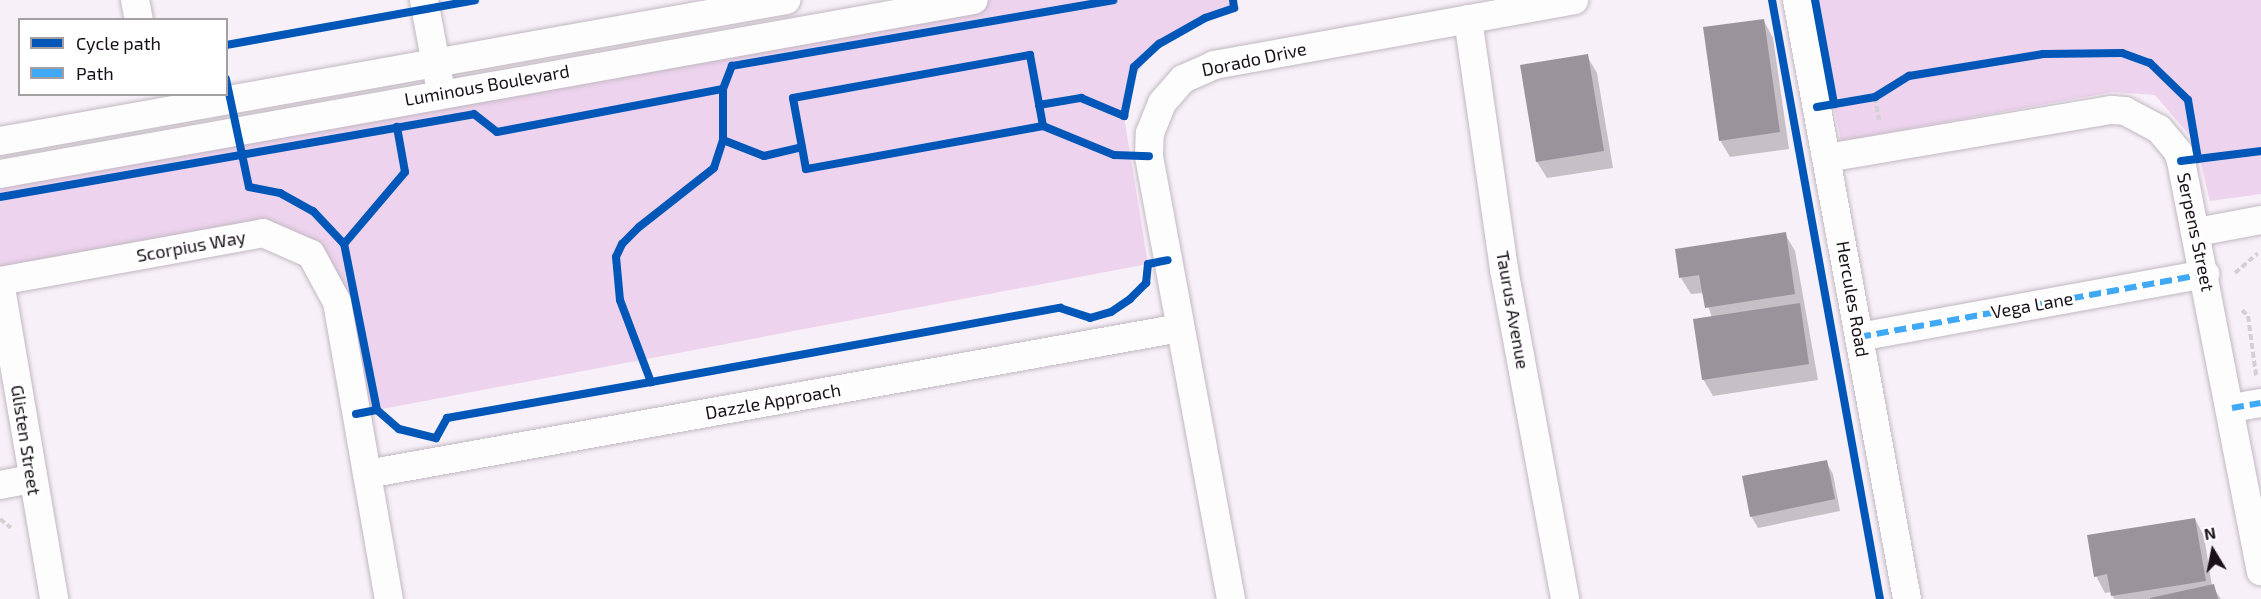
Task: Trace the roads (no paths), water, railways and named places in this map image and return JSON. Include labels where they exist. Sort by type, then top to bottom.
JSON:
[{"type":"street","points":[[135,0],[139,18]]},
{"type":"street","points":[[424,0],[441,93]]},
{"type":"street","name":"Luminous Boulevard","points":[[228,93],[435,61],[737,4],[786,0]]},
{"type":"street","name":"Luminous Boulevard","points":[[0,174],[160,142],[974,0]]},
{"type":"street","name":"Dorado Drive","points":[[1231,599],[1149,156],[1153,122],[1168,94],[1192,73],[1214,65],[1574,0]]},
{"type":"street","name":"Hercules Road","points":[[1797,0],[1907,599]]},
{"type":"street","points":[[737,4],[742,39]]},
{"type":"street","name":"Taurus Avenue","points":[[1468,19],[1504,269],[1566,599]]},
{"type":"street","name":"Luminous Boulevard","points":[[0,141],[154,104],[206,96]]},
{"type":"street","points":[[154,104],[160,142]]},
{"type":"street","name":"Serpens Street","points":[[1827,158],[2092,112],[2125,111],[2150,121],[2178,152],[2197,232],[2232,408],[2261,571]]},
{"type":"street","points":[[2197,232],[2261,220]]},
{"type":"street","name":"Scorpius Way","points":[[0,281],[263,233],[311,254],[337,302],[389,599]]},
{"type":"street","name":"Vega Lane","points":[[1860,337],[2205,274]]},
{"type":"street","name":"Glisten Street","points":[[0,281],[54,599]]},
{"type":"street","name":"Dazzle Approach","points":[[367,474],[1180,328]]},
{"type":"street","points":[[2232,408],[2261,403]]},
{"type":"street","points":[[0,485],[32,479]]}]
